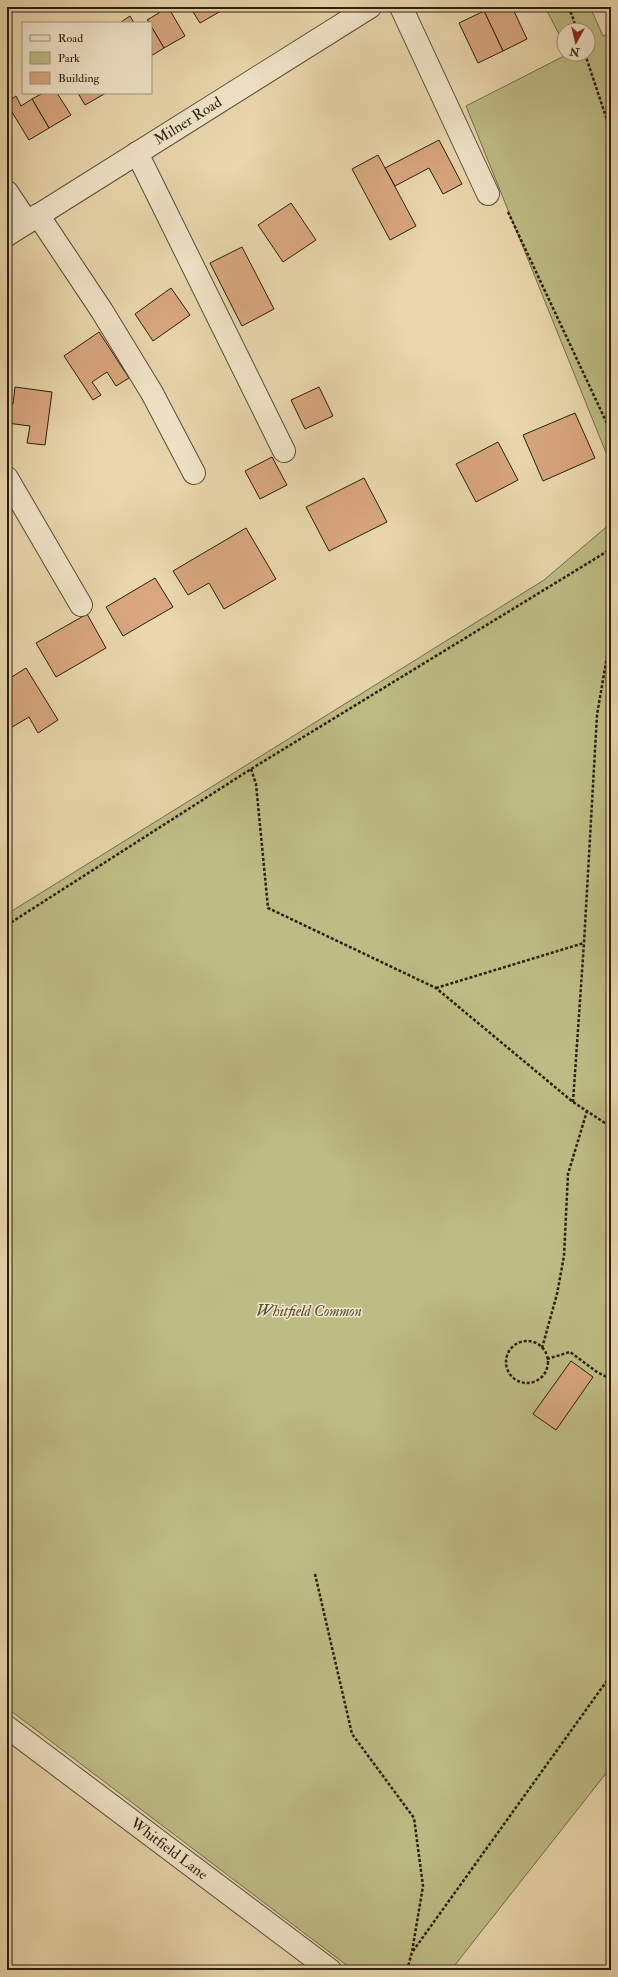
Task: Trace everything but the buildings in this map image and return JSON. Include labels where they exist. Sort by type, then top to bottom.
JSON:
[{"type":"street","name":"Milner Road","points":[[7,235],[370,7]]},
{"type":"street","points":[[401,7],[488,194]]},
{"type":"street","points":[[137,153],[284,451]]},
{"type":"street","points":[[7,192],[33,219],[102,311],[148,386],[194,473]]},
{"type":"street","points":[[7,478],[81,605]]},
{"type":"street","name":"Whitfield Lane","points":[[7,1727],[330,1970]]},
{"type":"path","points":[[569,7],[574,22]]},
{"type":"path","points":[[588,62],[611,132]]},
{"type":"path","points":[[507,210],[611,432]]},
{"type":"path","points":[[7,925],[251,769],[611,549]]},
{"type":"path","points":[[573,1102],[597,716],[611,632]]},
{"type":"path","points":[[251,769],[256,784],[268,908],[436,988],[573,1102],[611,1127]]},
{"type":"path","points":[[436,988],[584,943]]},
{"type":"path","points":[[542,1348],[557,1294],[564,1256],[568,1174],[587,1111]]},
{"type":"path","points":[[523,1342],[530,1342],[542,1348],[548,1360],[545,1372],[534,1382],[520,1382],[509,1374],[506,1360],[507,1353],[511,1348],[523,1342]]},
{"type":"path","points":[[548,1360],[570,1352],[596,1372],[611,1379]]},
{"type":"path","points":[[315,1574],[352,1734],[414,1818],[424,1886],[412,1952],[407,1970]]},
{"type":"path","points":[[412,1952],[611,1676]]},
{"type":"green space","points":[[545,7],[590,7],[603,36],[611,32],[611,465],[466,106],[556,60],[556,62],[596,62],[596,22],[556,22],[556,28]]},
{"type":"green space","name":"Whitfield Common","points":[[611,523],[611,1767],[451,1970],[353,1970],[7,1708],[7,914],[544,580]]}]
